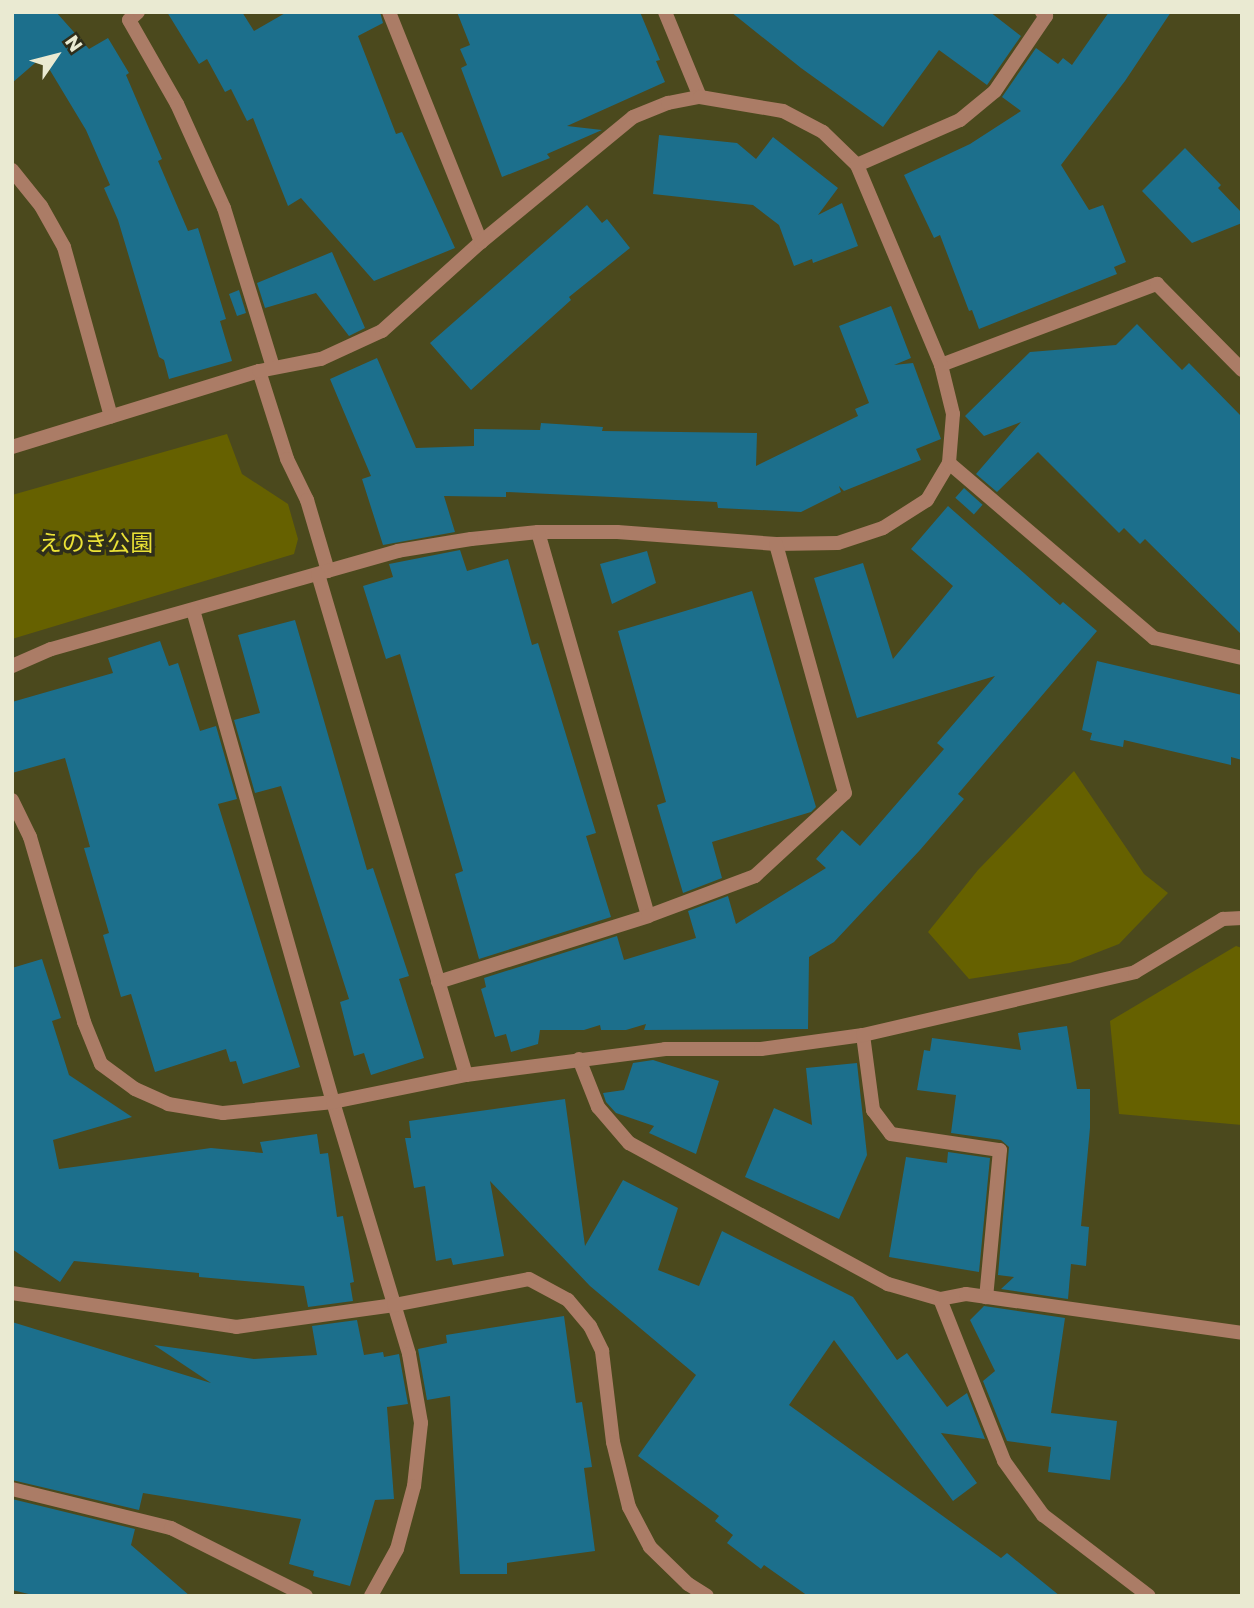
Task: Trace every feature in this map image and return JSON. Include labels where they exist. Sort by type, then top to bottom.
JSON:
[{"type":"street","points":[[138,12],[129,20],[177,104],[224,208],[287,459],[307,500],[323,573],[466,1075]]},
{"type":"street","points":[[389,12],[481,242]]},
{"type":"street","points":[[665,12],[700,97]]},
{"type":"street","points":[[857,166],[960,120],[995,91],[1046,16],[1042,12]]},
{"type":"street","points":[[12,447],[266,369],[321,359],[382,331],[590,148],[633,117],[668,103],[700,97],[783,111],[823,132],[857,166],[941,365],[953,414],[949,463],[927,500],[883,528],[838,543],[776,544],[617,532],[538,532],[398,551],[51,649],[12,666]]},
{"type":"street","points":[[12,170],[41,206],[64,247],[111,417]]},
{"type":"street","points":[[941,365],[1157,284],[1242,370]]},
{"type":"street","points":[[949,463],[1154,639],[1242,658]]},
{"type":"street","points":[[538,532],[648,916]]},
{"type":"street","points":[[438,982],[648,916],[755,876],[845,793],[776,544]]},
{"type":"street","points":[[193,610],[333,1102],[409,1354],[421,1423],[414,1486],[397,1549],[371,1596]]},
{"type":"street","points":[[12,800],[30,837],[84,1022],[101,1064],[135,1089],[168,1104],[223,1113],[333,1102],[466,1075],[579,1059],[665,1049],[761,1049],[863,1035],[1135,972],[1223,919],[1242,918]]},
{"type":"street","points":[[863,1035],[873,1110],[891,1134],[1000,1150],[986,1297]]},
{"type":"street","points":[[579,1059],[598,1107],[629,1143],[888,1284],[940,1299],[966,1294],[1242,1333]]},
{"type":"street","points":[[12,1293],[236,1327],[394,1305],[529,1279],[568,1300],[590,1326],[602,1352],[613,1442],[629,1507],[650,1547],[688,1584],[707,1596]]},
{"type":"street","points":[[940,1299],[1004,1461],[1043,1515],[1149,1596]]},
{"type":"street","points":[[12,1489],[170,1528],[306,1596]]},
{"type":"green space","name":"えのき公園","points":[[227,434],[242,474],[288,504],[298,539],[294,554],[12,639],[12,495]]},
{"type":"green space","points":[[1074,771],[1144,874],[1168,893],[1119,944],[1070,963],[969,979],[928,932],[978,870]]},
{"type":"green space","points":[[1236,946],[1242,948],[1242,1125],[1119,1114],[1110,1021]]},
{"type":"building","points":[[12,12],[56,12],[89,49],[108,38],[129,73],[126,75],[162,159],[158,161],[188,231],[198,228],[226,319],[220,321],[232,361],[169,379],[164,360],[159,357],[118,220],[104,188],[110,185],[86,130],[42,57],[12,83]]},
{"type":"building","points":[[167,12],[242,12],[254,31],[287,12],[380,12],[383,23],[358,36],[396,134],[402,132],[455,248],[374,281],[301,198],[288,206],[253,118],[247,121],[231,89],[225,92],[207,59],[199,64]]},
{"type":"building","points":[[457,12],[640,12],[660,60],[656,61],[665,82],[567,126],[602,130],[547,154],[550,158],[502,177],[461,68],[467,65],[460,49],[470,45]]},
{"type":"building","points":[[731,12],[990,12],[1021,36],[987,85],[939,50],[883,127],[801,68]]},
{"type":"building","points":[[1109,12],[1171,12],[1125,81],[1061,165],[1089,210],[1103,205],[1126,262],[1114,267],[1117,274],[979,329],[972,310],[969,311],[940,235],[934,238],[904,175],[970,144],[1021,111],[1002,97],[1036,48],[1058,64],[1063,58],[1072,65]]},
{"type":"building","points":[[659,135],[737,143],[756,159],[773,137],[838,188],[818,215],[842,203],[858,246],[813,263],[812,259],[794,266],[779,225],[753,205],[653,194]]},
{"type":"building","points":[[1185,148],[1221,185],[1218,188],[1242,213],[1242,223],[1192,243],[1142,191]]},
{"type":"building","points":[[587,205],[602,223],[607,219],[630,248],[569,297],[571,300],[471,390],[430,343]]},
{"type":"building","points":[[332,252],[365,328],[349,336],[316,293],[265,308],[257,283]]},
{"type":"building","points":[[239,290],[246,313],[237,316],[229,294]]},
{"type":"building","points":[[891,306],[911,358],[894,365],[913,363],[941,439],[916,449],[921,460],[844,491],[839,486],[841,492],[801,512],[718,508],[717,502],[506,492],[506,497],[444,496],[455,532],[383,545],[362,479],[371,476],[330,379],[377,358],[416,448],[474,446],[474,429],[540,430],[541,423],[603,427],[602,431],[757,433],[756,466],[858,416],[855,409],[869,403],[839,326]]},
{"type":"building","points":[[1137,324],[1182,370],[1189,363],[1242,417],[1242,635],[1145,539],[1140,544],[1124,528],[1119,533],[1038,452],[997,492],[976,474],[1021,422],[984,436],[965,416],[1030,352],[1116,345]]},
{"type":"building","points":[[964,488],[983,505],[974,514],[955,498]]},
{"type":"building","points":[[948,506],[1060,605],[1063,602],[1097,631],[958,794],[964,799],[920,850],[834,942],[809,957],[808,1029],[644,1030],[646,1024],[626,1030],[601,1030],[600,1025],[584,1030],[540,1030],[538,1044],[511,1052],[506,1034],[495,1037],[481,989],[486,987],[484,978],[617,936],[624,960],[696,938],[688,911],[728,896],[736,924],[826,868],[816,859],[842,830],[860,846],[944,749],[937,743],[995,676],[857,718],[814,578],[863,563],[893,659],[953,586],[911,549]]},
{"type":"building","points":[[460,550],[467,571],[508,559],[532,645],[538,643],[596,833],[586,836],[611,917],[479,959],[455,874],[463,871],[400,654],[386,659],[363,586],[393,577],[389,564]]},
{"type":"building","points":[[647,551],[656,583],[612,604],[600,564]]},
{"type":"building","points":[[752,591],[816,807],[811,812],[712,842],[722,878],[683,893],[657,805],[666,802],[618,631]]},
{"type":"building","points":[[295,620],[367,870],[373,868],[409,976],[399,979],[424,1058],[371,1075],[364,1053],[354,1056],[340,1002],[349,999],[281,786],[255,793],[234,720],[260,713],[238,635]]},
{"type":"building","points":[[160,641],[169,666],[178,663],[200,731],[216,726],[237,799],[218,804],[300,1067],[243,1084],[236,1061],[230,1062],[226,1049],[155,1072],[131,994],[121,997],[103,935],[109,933],[84,848],[90,847],[65,758],[12,773],[12,702],[113,673],[108,658]]},
{"type":"building","points":[[1097,661],[1242,695],[1242,760],[1231,757],[1231,765],[1124,740],[1123,747],[1090,740],[1092,733],[1082,730]]},
{"type":"building","points":[[42,959],[61,1018],[52,1021],[69,1075],[132,1117],[53,1140],[59,1169],[211,1148],[263,1153],[260,1142],[317,1134],[320,1154],[328,1153],[337,1217],[343,1216],[354,1282],[350,1283],[353,1301],[308,1307],[304,1286],[199,1277],[199,1273],[74,1261],[60,1282],[12,1249],[12,968]]},
{"type":"building","points":[[1067,1026],[1077,1089],[1090,1089],[1090,1128],[1081,1226],[1089,1227],[1086,1266],[1071,1264],[1068,1299],[1001,1289],[1014,1277],[998,1275],[1009,1147],[1001,1140],[951,1133],[956,1095],[917,1090],[924,1050],[930,1051],[932,1038],[1021,1050],[1018,1033]]},
{"type":"building","points":[[653,1060],[719,1081],[696,1154],[649,1133],[654,1126],[616,1113],[606,1102],[603,1093],[624,1090],[633,1063]]},
{"type":"building","points":[[857,1063],[867,1155],[839,1219],[745,1177],[774,1108],[812,1125],[806,1068]]},
{"type":"building","points":[[565,1099],[585,1246],[623,1180],[678,1208],[658,1270],[699,1286],[722,1231],[853,1297],[897,1360],[907,1353],[947,1407],[967,1393],[985,1439],[941,1433],[977,1483],[953,1501],[834,1340],[789,1405],[1001,1558],[1007,1553],[1060,1596],[808,1596],[764,1565],[761,1569],[727,1543],[733,1535],[715,1521],[719,1516],[638,1456],[696,1375],[590,1286],[490,1181],[504,1256],[453,1265],[451,1258],[436,1261],[425,1186],[414,1188],[405,1138],[411,1138],[409,1121]]},
{"type":"building","points":[[948,1152],[990,1158],[979,1272],[889,1257],[906,1157],[947,1163]]},
{"type":"building","points":[[984,1306],[1065,1318],[1051,1413],[1117,1421],[1110,1480],[1048,1472],[1051,1447],[1007,1441],[983,1381],[995,1371],[970,1320]]},
{"type":"building","points":[[564,1316],[576,1403],[582,1402],[592,1467],[584,1468],[595,1551],[507,1563],[507,1574],[460,1574],[450,1396],[427,1400],[418,1349],[447,1343],[446,1335]]},
{"type":"building","points":[[357,1320],[364,1355],[383,1352],[384,1357],[399,1354],[408,1404],[387,1407],[394,1499],[375,1500],[350,1586],[313,1576],[314,1571],[289,1564],[301,1519],[143,1493],[139,1510],[12,1480],[12,1322],[211,1383],[154,1345],[254,1359],[317,1355],[312,1326]]},
{"type":"building","points":[[12,1499],[135,1529],[131,1545],[190,1596],[37,1596],[12,1590]]}]
